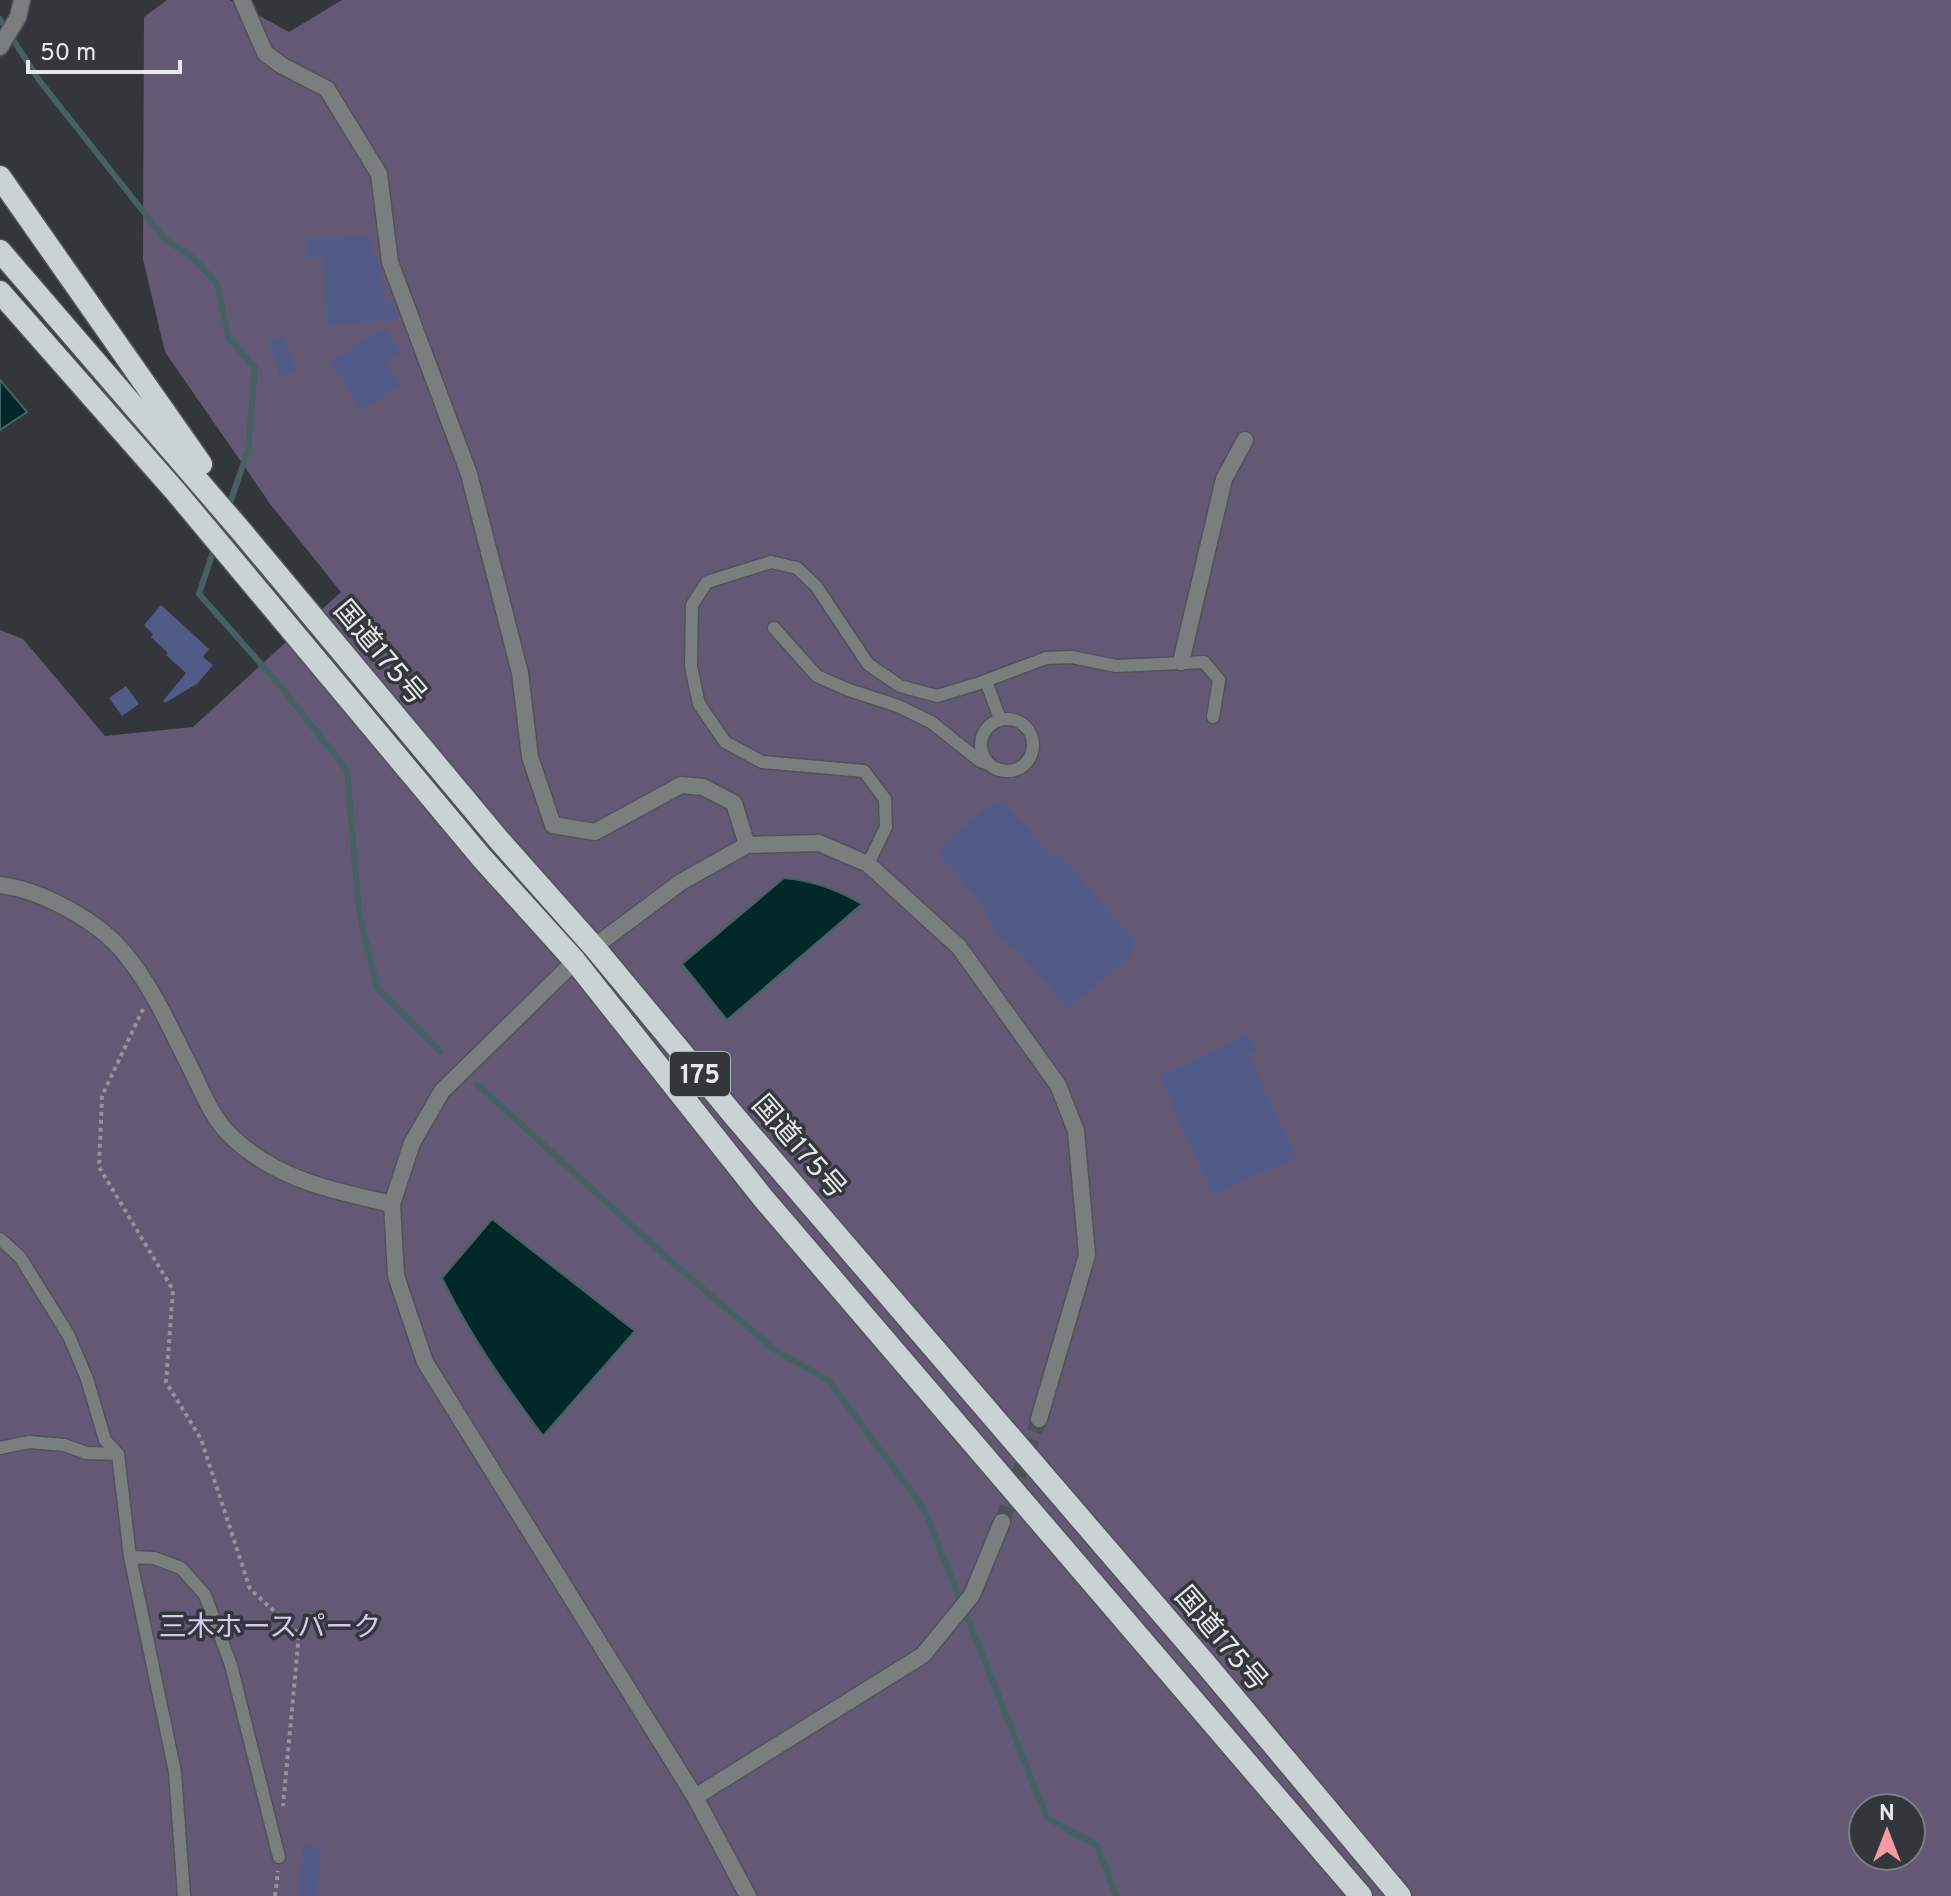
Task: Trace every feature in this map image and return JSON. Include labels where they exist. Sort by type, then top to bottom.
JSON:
[{"type":"highway","points":[[0,177],[203,467],[242,532]]},
{"type":"highway","name":"国道175号","points":[[0,251],[1400,1896]]},
{"type":"highway","name":"国道175号","points":[[0,292],[176,492],[481,857],[575,961],[763,1198],[1361,1896]]},
{"type":"street","points":[[0,47],[18,17],[22,0]]},
{"type":"street","points":[[242,0],[265,53],[327,89],[379,174],[390,262],[469,474],[520,673],[530,757],[553,825],[595,832],[681,785],[703,787],[734,803],[747,845]]},
{"type":"street","points":[[1181,662],[1224,479],[1245,440]]},
{"type":"street","points":[[594,947],[681,882],[747,845],[819,843],[868,864],[959,947],[1058,1085],[1076,1131],[1087,1255],[1039,1419]]},
{"type":"street","points":[[0,885],[46,896],[94,926],[125,953],[208,1103],[230,1136],[265,1163],[317,1188],[392,1204]]},
{"type":"street","points":[[575,961],[442,1091],[412,1143],[392,1204],[396,1276],[425,1362],[695,1797],[748,1896]]},
{"type":"street","points":[[695,1797],[923,1655],[972,1595],[1002,1522]]},
{"type":"lane","points":[[868,864],[886,827],[885,799],[864,771],[762,762],[725,742],[699,704],[691,667],[692,605],[707,582],[771,562],[797,568],[816,586],[868,664],[900,686],[937,696],[1046,658],[1072,657],[1116,666],[1204,662],[1219,680],[1213,717]]},
{"type":"lane","points":[[774,628],[817,676],[898,706],[931,722],[980,761],[1005,771],[1022,766],[1032,753],[1033,737],[1029,730],[1016,720],[1000,719],[991,723],[981,739],[983,756],[988,764]]},
{"type":"lane","points":[[986,681],[1000,719]]},
{"type":"lane","points":[[0,1239],[20,1257],[69,1336],[87,1379],[105,1440],[118,1454],[130,1557],[175,1772],[184,1896]]},
{"type":"lane","points":[[0,1448],[29,1442],[64,1445],[87,1453],[118,1454]]},
{"type":"lane","points":[[130,1557],[154,1558],[181,1568],[205,1595],[231,1665],[279,1857]]},
{"type":"path","points":[[153,999],[141,1012],[102,1096],[99,1167],[173,1290],[166,1382],[201,1439],[250,1589],[299,1634],[283,1810]]},
{"type":"path","points":[[275,1896],[279,1857]]},
{"type":"green space","name":"三木ホースパーク","points":[[167,0],[230,0],[289,32],[342,0],[1951,0],[1951,1896],[0,1896],[0,630],[23,639],[105,736],[193,727],[341,592],[271,505],[165,352],[143,259],[144,17]]},
{"type":"water","points":[[0,380],[27,412],[0,430]]},
{"type":"water","points":[[784,878],[824,886],[862,904],[727,1020],[682,964]]},
{"type":"water","points":[[492,1219],[635,1331],[543,1436],[489,1360],[442,1278]]},
{"type":"building","points":[[372,237],[372,256],[378,256],[385,302],[393,302],[398,320],[326,325],[324,257],[307,258],[306,238]]},
{"type":"building","points":[[385,328],[400,353],[385,362],[400,386],[361,411],[330,361]]},
{"type":"building","points":[[285,337],[288,352],[271,355],[268,339]]},
{"type":"building","points":[[291,352],[296,372],[279,376],[275,355]]},
{"type":"building","points":[[161,605],[209,649],[203,657],[213,665],[198,683],[165,703],[163,701],[186,673],[166,655],[168,653],[151,637],[153,634],[144,625]]},
{"type":"building","points":[[126,686],[139,704],[122,716],[109,698]]},
{"type":"building","points":[[1002,800],[1053,857],[1059,853],[1135,942],[1132,955],[1068,1008],[1018,951],[993,929],[981,903],[936,850],[992,803],[995,806]]},
{"type":"building","points":[[1249,1035],[1257,1052],[1249,1055],[1296,1157],[1213,1195],[1159,1076]]},
{"type":"building","points":[[303,1845],[321,1846],[317,1896],[299,1896]]},
{"type":"waterway","points":[[0,19],[39,80],[165,239],[192,257],[217,283],[228,337],[255,368],[248,450],[228,509]]},
{"type":"waterway","points":[[215,546],[199,594],[277,682],[347,770],[359,912],[377,988],[441,1052]]},
{"type":"waterway","points":[[478,1085],[674,1264],[775,1350],[828,1380],[924,1509],[1047,1818],[1097,1845],[1116,1896]]},
{"type":"tunnel","points":[[1002,1522],[1039,1419]]}]
